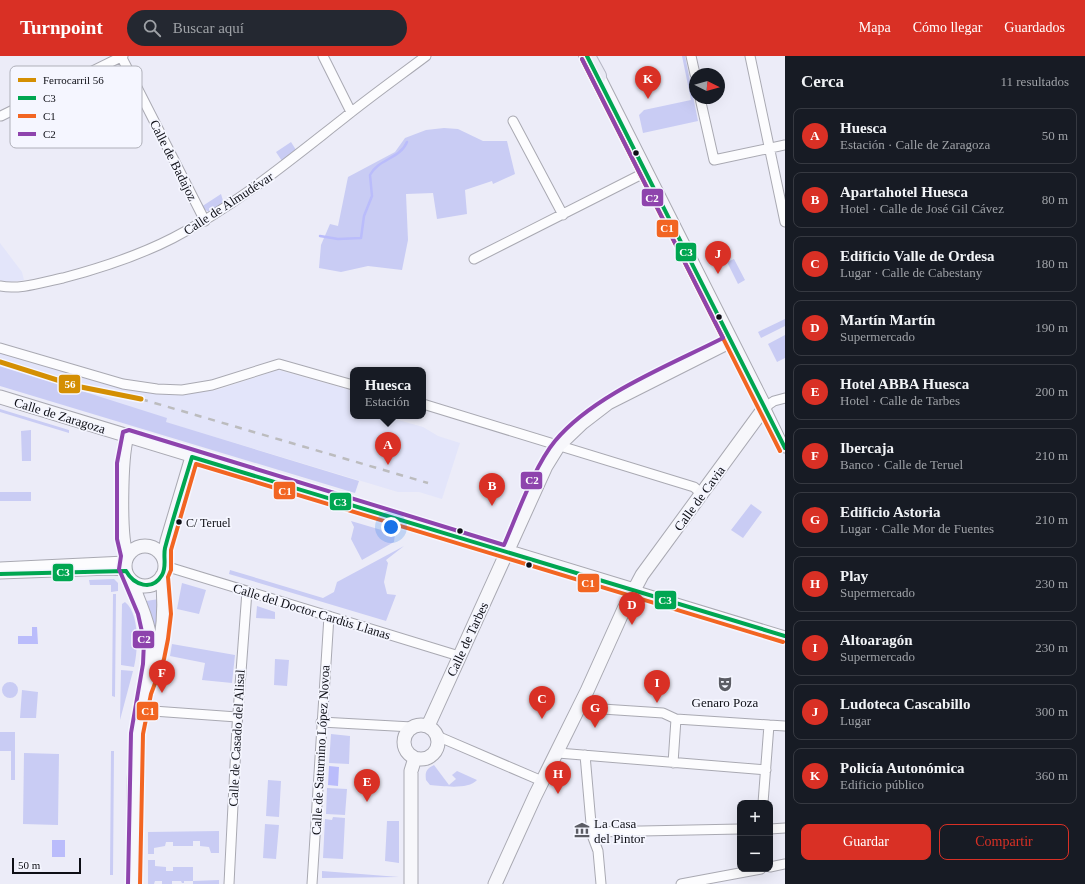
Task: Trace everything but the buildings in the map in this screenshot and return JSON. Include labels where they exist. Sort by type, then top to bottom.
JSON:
[{"type":"highway","points":[[587,56],[598,76]]},
{"type":"highway","points":[[596,56],[598,76]]},
{"type":"main road","points":[[598,76],[765,407]]},
{"type":"main road","name":"Calle de Tarbes","points":[[428,726],[546,466],[559,445],[582,423],[608,403],[731,341]]},
{"type":"main road","name":"Calle de Zaragoza","points":[[0,397],[192,457],[634,590]]},
{"type":"main road","name":"Calle de Cavia","points":[[495,884],[542,781],[558,753],[634,590],[642,576],[765,407]]},
{"type":"main road","points":[[127,436],[122,463],[123,539],[128,568],[144,612],[150,640],[145,692]]},
{"type":"main road","points":[[134,884],[135,764],[141,709],[145,692],[158,657],[162,638],[164,614],[164,567],[167,541],[192,457]]},
{"type":"main road","points":[[128,568],[134,549],[143,546],[154,547],[164,567]]},
{"type":"main road","points":[[128,568],[139,585],[146,586],[154,584],[164,567]]},
{"type":"main road","points":[[421,724],[428,726],[434,730],[438,736],[438,746],[433,754],[425,758],[415,758],[408,753],[404,745],[405,735],[412,727],[421,724]]},
{"type":"main road","points":[[411,884],[412,771],[415,758]]},
{"type":"street","points":[[101,66],[121,56]]},
{"type":"street","name":"Calle de Badajoz","points":[[121,56],[126,66]]},
{"type":"street","points":[[323,56],[351,112]]},
{"type":"street","name":"Calle de Almudévar","points":[[0,286],[18,286],[40,283],[94,270],[144,252],[205,221],[247,193],[426,56]]},
{"type":"street","points":[[691,56],[694,68]]},
{"type":"street","points":[[750,56],[785,222]]},
{"type":"street","name":"Calle de Badajoz","points":[[142,97],[205,221]]},
{"type":"street","points":[[701,104],[714,160],[785,145]]},
{"type":"street","points":[[1,116],[10,112]]},
{"type":"street","points":[[513,121],[563,215]]},
{"type":"street","points":[[474,259],[646,172]]},
{"type":"street","points":[[0,348],[123,384],[157,389],[182,390],[212,385],[279,364],[350,384]]},
{"type":"street","points":[[785,398],[774,401],[765,407],[785,448]]},
{"type":"street","points":[[426,405],[694,487],[702,494]]},
{"type":"street","points":[[0,567],[128,568]]},
{"type":"street","name":"Calle del Doctor Cardús Llanas","points":[[164,567],[459,656]]},
{"type":"street","points":[[0,574],[128,568]]},
{"type":"street","name":"Calle de Zaragoza","points":[[634,590],[785,636]]},
{"type":"street","name":"Calle de Casado del Alisal","points":[[229,884],[237,717],[247,591]]},
{"type":"street","name":"Calle de Saturnino López Novoa","points":[[312,884],[328,616]]},
{"type":"street","points":[[581,705],[587,708],[663,713],[676,719],[785,726]]},
{"type":"street","points":[[141,709],[237,717]]},
{"type":"street","points":[[673,763],[676,719]]},
{"type":"street","points":[[321,722],[412,727]]},
{"type":"street","points":[[763,800],[769,725]]},
{"type":"street","points":[[438,736],[542,781]]},
{"type":"street","points":[[558,753],[766,770]]},
{"type":"street","points":[[585,755],[592,832],[598,851],[601,884]]},
{"type":"street","points":[[773,828],[785,828]]},
{"type":"street","points":[[592,832],[737,829]]},
{"type":"street","points":[[773,866],[785,864]]},
{"type":"street","points":[[681,884],[706,882],[748,872]]},
{"type":"shaded area","points":[[682,56],[685,56],[689,76],[689,90]]},
{"type":"shaded area","points":[[689,100],[689,104],[695,104],[698,121],[643,133],[639,115],[644,110]]},
{"type":"shaded area","points":[[444,128],[458,129],[483,141],[507,141],[515,174],[493,184],[492,181],[465,190],[467,214],[437,219],[433,193],[406,194],[408,240],[402,270],[368,266],[341,272],[319,268],[321,245],[330,224],[338,226],[348,177],[395,152],[405,138],[426,130]]},
{"type":"shaded area","points":[[291,142],[296,150],[282,161],[276,152]]},
{"type":"shaded area","points":[[221,194],[224,204],[210,212],[201,207]]},
{"type":"shaded area","points":[[0,243],[22,272],[24,280],[10,282],[0,281]]},
{"type":"shaded area","points":[[734,259],[745,280],[738,284],[727,262]]},
{"type":"shaded area","points":[[785,319],[785,326],[761,338],[758,332]]},
{"type":"shaded area","points":[[785,335],[785,358],[777,362],[768,344]]},
{"type":"shaded area","points":[[0,351],[172,394],[187,394],[217,390],[278,370],[350,390],[350,419],[395,419],[423,427],[438,436],[460,443],[442,499],[419,492],[398,492],[165,422],[166,418],[110,405],[65,385],[0,365]]},
{"type":"shaded area","points":[[0,365],[167,418],[166,422],[359,481],[355,493],[0,386]]},
{"type":"shaded area","points":[[0,409],[69,430],[69,433],[0,412]]},
{"type":"shaded area","points":[[31,430],[31,461],[22,461],[21,431]]},
{"type":"shaded area","points":[[0,492],[31,492],[31,501],[0,501]]},
{"type":"shaded area","points":[[751,504],[762,512],[743,538],[731,530]]},
{"type":"shaded area","points":[[351,521],[395,534],[394,542],[362,560],[351,539],[354,527]]},
{"type":"shaded area","points":[[404,546],[386,560],[388,563],[384,582],[387,594],[396,595],[386,621],[229,574],[230,570],[323,598],[334,592],[337,582]]},
{"type":"shaded area","points":[[114,579],[118,583],[118,591],[111,592],[111,585],[90,585],[89,580]]},
{"type":"shaded area","points":[[182,583],[206,590],[199,614],[177,609]]},
{"type":"shaded area","points":[[113,594],[116,594],[115,697],[112,696]]},
{"type":"shaded area","points":[[159,599],[156,638],[146,601]]},
{"type":"shaded area","points":[[125,602],[133,615],[137,633],[134,667],[121,665],[122,604]]},
{"type":"shaded area","points":[[257,606],[275,612],[275,619],[256,618]]},
{"type":"shaded area","points":[[32,627],[37,627],[38,644],[18,644],[18,636],[32,636]]},
{"type":"shaded area","points":[[172,644],[235,655],[232,683],[202,680],[205,663],[170,656]]},
{"type":"shaded area","points":[[275,659],[289,660],[287,686],[274,685]]},
{"type":"shaded area","points":[[121,670],[133,671],[120,720]]},
{"type":"shaded area","points":[[10,682],[17,687],[18,690],[13,697],[10,698],[3,693],[2,690],[7,683]]},
{"type":"shaded area","points":[[22,690],[38,692],[36,718],[20,718]]},
{"type":"shaded area","points":[[0,732],[15,732],[15,780],[11,780],[11,751],[0,751]]},
{"type":"shaded area","points":[[331,734],[350,736],[349,764],[329,763]]},
{"type":"shaded area","points":[[111,751],[114,751],[113,875],[110,875]]},
{"type":"shaded area","points":[[24,753],[59,754],[58,825],[23,824]]},
{"type":"shaded area","points":[[434,765],[449,785],[456,779],[452,775],[457,771],[477,780],[468,785],[462,786],[430,785],[426,780],[426,773],[429,768]]},
{"type":"shaded area","points":[[329,766],[339,767],[338,786],[328,785]]},
{"type":"shaded area","points":[[268,780],[281,781],[279,817],[266,816]]},
{"type":"shaded area","points":[[327,788],[347,789],[345,815],[326,814]]},
{"type":"shaded area","points":[[333,817],[345,818],[343,859],[323,858],[325,819],[332,820]]},
{"type":"shaded area","points":[[387,821],[399,821],[399,863],[385,861]]},
{"type":"shaded area","points":[[265,824],[279,825],[276,859],[263,858]]},
{"type":"shaded area","points":[[219,831],[219,853],[211,853],[209,847],[200,846],[200,841],[193,841],[193,846],[173,846],[173,842],[166,842],[165,846],[154,848],[154,854],[148,854],[148,832]]},
{"type":"shaded area","points":[[52,840],[65,840],[65,857],[52,857]]},
{"type":"shaded area","points":[[148,860],[155,860],[155,866],[166,867],[166,871],[173,871],[173,867],[193,867],[193,881],[184,881],[184,883],[182,883],[181,881],[172,881],[172,884],[162,884],[162,881],[155,881],[154,884],[148,884]]},
{"type":"shaded area","points":[[322,871],[399,877],[322,878]]},
{"type":"shaded area","points":[[219,880],[219,884],[193,884],[193,881]]},
{"type":"waterway","points":[[320,236],[338,239],[361,238],[364,216],[372,196],[370,175],[378,165],[394,156],[404,148],[407,142]]},
{"type":"railway","points":[[141,399],[428,483]]},
{"type":"rail line","name":"56","points":[[0,362],[76,386],[141,399]]},
{"type":"transit line","name":"C3","points":[[587,56],[785,448]]},
{"type":"transit line","name":"C1","points":[[582,59],[780,451]]},
{"type":"transit line","name":"C2","points":[[128,884],[131,733],[143,664],[144,641],[138,614],[119,569],[121,556],[117,539],[117,463],[123,432],[129,430],[504,545],[540,463],[555,441],[571,424],[590,409],[633,382],[723,338],[582,59]]},
{"type":"transit line","name":"C3","points":[[192,457],[785,636]]},
{"type":"transit line","name":"C3","points":[[126,571],[129,576],[143,585],[153,584],[162,575],[164,569],[165,548],[192,457]]},
{"type":"transit line","name":"C1","points":[[140,884],[143,734],[151,694],[164,659],[168,639],[171,614],[168,577],[171,570],[171,550],[196,464],[783,642]]},
{"type":"transit line","name":"C3","points":[[0,574],[126,571]]},
{"type":"place","name":"Policía Autonómica","points":[[648,99]]},
{"type":"place","name":"Ludoteca Cascabillo","points":[[718,274]]},
{"type":"place","name":"Huesca","points":[[388,465]]},
{"type":"place","name":"Apartahotel Huesca","points":[[492,506]]},
{"type":"place","name":"C/ Teruel","points":[[179,522]]},
{"type":"place","name":"Martín Martín","points":[[632,625]]},
{"type":"place","name":"Genaro Poza","points":[[725,684]]},
{"type":"place","name":"Ibercaja","points":[[162,693]]},
{"type":"place","name":"Altoaragón","points":[[657,703]]},
{"type":"place","name":"Edificio Valle de Ordesa","points":[[542,719]]},
{"type":"place","name":"Edificio Astoria","points":[[595,728]]},
{"type":"place","name":"Play","points":[[558,794]]},
{"type":"place","name":"Hotel ABBA Huesca","points":[[367,802]]},
{"type":"place","name":"La Casa del Pintor","points":[[582,830]]}]
